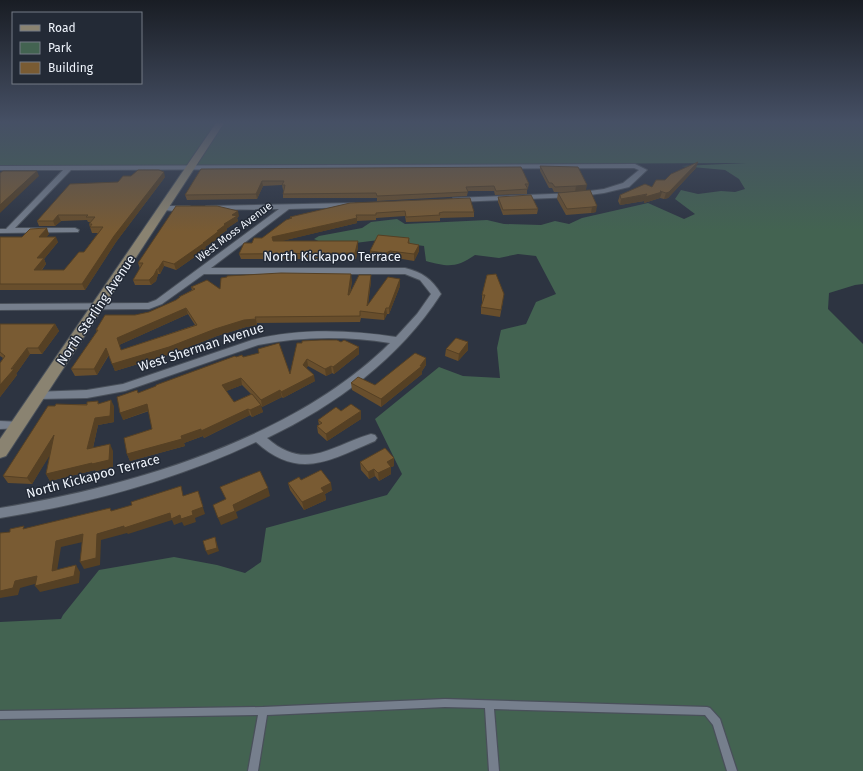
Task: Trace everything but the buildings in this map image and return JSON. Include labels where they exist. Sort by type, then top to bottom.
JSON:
[{"type":"street","name":"North Sterling Avenue","points":[[0,452],[197,159]]},
{"type":"street","points":[[6,170],[69,168],[635,166],[644,170],[626,185],[604,191],[575,195],[449,201]]},
{"type":"street","points":[[4,231],[69,168]]},
{"type":"street","name":"West Moss Avenue","points":[[0,307],[150,306],[159,302],[202,271],[286,207],[362,205]]},
{"type":"street","points":[[164,208],[286,207]]},
{"type":"street","points":[[4,231],[75,230]]},
{"type":"street","name":"North Kickapoo Terrace","points":[[0,513],[38,508],[134,482],[217,456],[258,437],[336,394],[366,371],[398,341],[428,308],[436,294],[430,282],[414,272],[202,271]]},
{"type":"street","name":"West Sherman Avenue","points":[[38,395],[87,394],[125,387],[256,342],[275,337],[299,335],[374,336],[398,341]]},
{"type":"street","points":[[0,425],[18,425]]},
{"type":"street","points":[[258,437],[280,454],[294,459],[304,460],[321,458],[371,438]]},
{"type":"lane","points":[[0,715],[263,711],[445,703],[707,711],[717,722],[732,771]]},
{"type":"lane","points":[[489,705],[494,771]]},
{"type":"lane","points":[[253,771],[263,711]]},
{"type":"green space","points":[[0,159],[863,159],[863,284],[829,293],[828,309],[863,344],[863,771],[0,771],[0,622],[61,619],[99,570],[174,557],[217,565],[245,573],[261,562],[266,528],[387,495],[402,474],[375,419],[439,367],[463,376],[500,378],[497,348],[501,330],[526,324],[536,302],[556,294],[536,256],[518,254],[499,258],[475,255],[457,264],[446,265],[426,261],[424,246],[379,240],[355,243],[325,244],[314,239],[319,236],[362,228],[371,222],[397,219],[405,224],[487,220],[504,224],[541,225],[555,221],[569,224],[582,218],[648,203],[684,219],[695,214],[675,199],[681,190],[698,194],[721,191],[735,192],[745,189],[739,179],[725,170],[681,166],[747,163],[0,166]]}]
